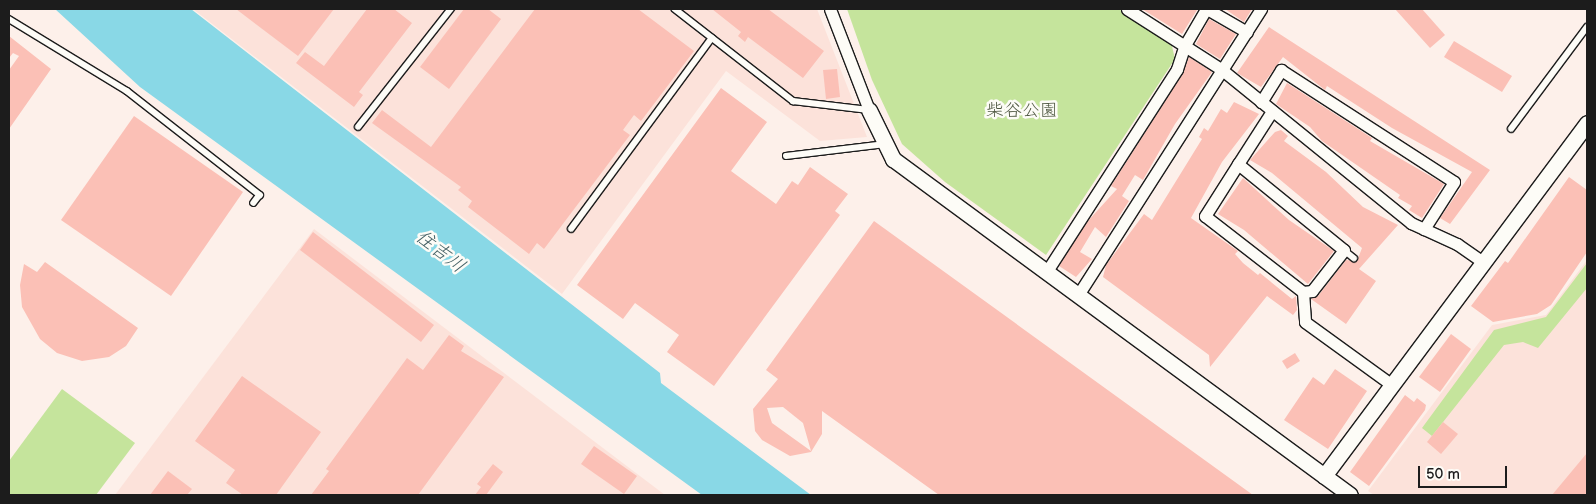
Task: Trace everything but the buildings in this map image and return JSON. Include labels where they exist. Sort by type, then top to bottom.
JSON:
[{"type":"street","points":[[830,9],[869,110],[892,160],[1078,294],[1350,495]]},
{"type":"street","points":[[1127,9],[1221,69],[1411,223],[1457,244],[1483,262]]},
{"type":"street","points":[[1046,271],[1177,69],[1185,45],[1206,9],[1247,32]]},
{"type":"street","points":[[1078,294],[1261,9]]},
{"type":"street","points":[[1261,102],[1281,70],[1454,182],[1424,229]]},
{"type":"street","points":[[1238,164],[1344,250],[1312,291],[1303,292],[1205,216],[1238,164],[1272,111]]},
{"type":"street","points":[[1324,476],[1587,123]]},
{"type":"street","points":[[1303,292],[1305,322],[1392,385]]},
{"type":"lane","points":[[358,127],[451,9]]},
{"type":"lane","points":[[676,9],[793,101],[869,110]]},
{"type":"lane","points":[[9,19],[128,91],[260,195],[254,203]]},
{"type":"lane","points":[[1511,130],[1587,27]]},
{"type":"lane","points":[[571,229],[712,38]]},
{"type":"lane","points":[[786,156],[885,144]]},
{"type":"lane","points":[[1344,250],[1354,258]]},
{"type":"shaded area","points":[[193,9],[817,9],[867,137],[820,141],[726,71],[562,294]]},
{"type":"shaded area","points":[[314,229],[665,495],[115,495]]},
{"type":"shaded area","points":[[1587,260],[1587,495],[1374,495],[1368,491],[1492,325],[1546,315]]},
{"type":"green space","name":"柴谷公園","points":[[847,9],[1119,9],[1171,42],[1175,59],[1046,255],[945,182],[902,144],[872,80]]},
{"type":"green space","points":[[1587,263],[1587,288],[1538,348],[1523,342],[1504,345],[1432,436],[1422,428],[1494,330],[1546,317]]},
{"type":"green space","points":[[62,389],[135,443],[96,495],[9,495],[9,461]]},
{"type":"water","name":"住吉川","points":[[55,9],[191,9],[660,373],[661,383],[811,495],[702,495],[140,87]]}]
